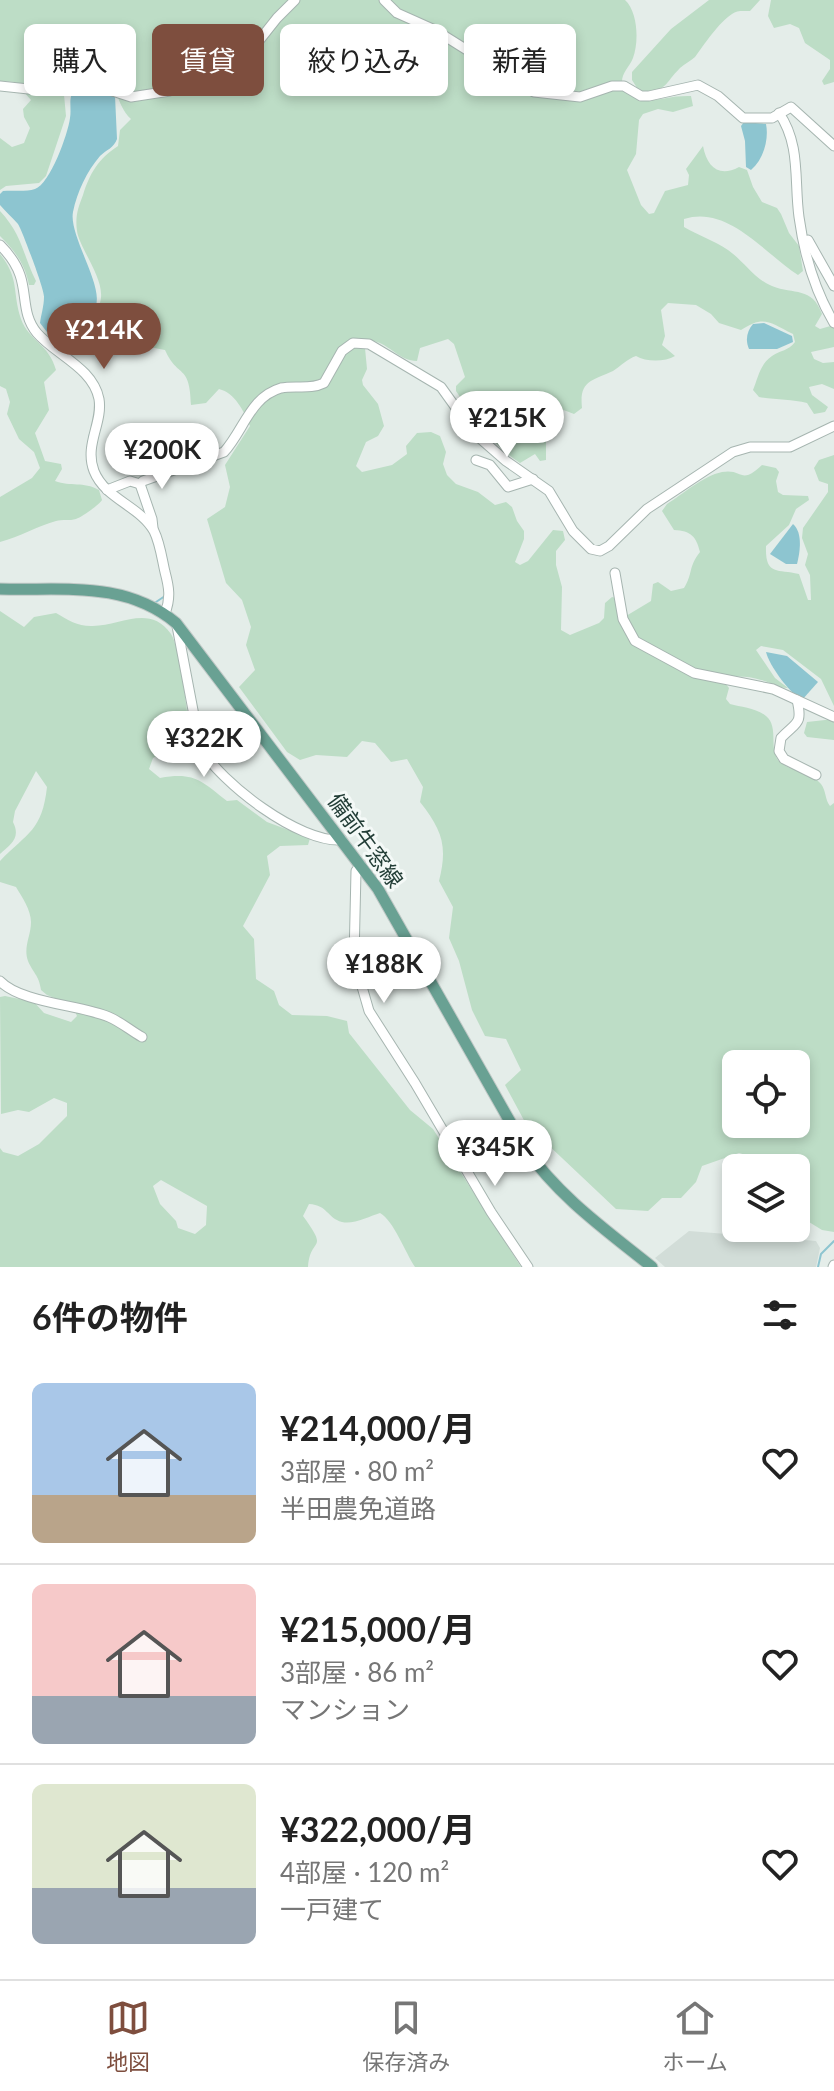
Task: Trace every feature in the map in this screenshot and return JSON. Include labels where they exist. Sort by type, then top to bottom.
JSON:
[{"type":"main road","name":"備前牛窓線","points":[[0,589],[90,589],[124,594],[165,613],[176,623],[361,865],[400,924],[525,1148],[542,1172],[570,1201],[652,1267]]},
{"type":"street","points":[[0,86],[38,90],[94,85],[131,97],[170,91],[254,47],[295,0]]},
{"type":"street","points":[[384,0],[397,13],[435,30],[534,92],[580,97],[612,86],[624,86],[641,96],[649,96],[698,85],[718,96],[743,118],[765,120],[791,107],[834,146]]},
{"type":"street","points":[[779,113],[796,154],[799,216],[815,288],[834,323]]},
{"type":"street","points":[[804,237],[834,286]]},
{"type":"street","points":[[0,245],[10,255],[21,276],[24,304],[31,325],[55,351],[88,376],[95,388],[99,400],[90,452],[98,479],[153,528]]},
{"type":"street","points":[[107,490],[130,481],[140,484],[224,452],[261,398],[281,388],[324,383],[337,365],[342,351],[353,343],[362,342],[385,352],[441,387],[474,433],[556,500],[577,536],[591,549],[600,551],[647,509],[733,452],[750,447],[790,447],[834,424]]},
{"type":"street","points":[[476,460],[490,465],[508,487],[533,479]]},
{"type":"street","points":[[140,484],[170,592],[165,613]]},
{"type":"street","points":[[615,573],[623,619],[635,641],[694,673],[773,689],[834,717]]},
{"type":"street","points":[[176,623],[200,747],[207,759],[266,813],[323,838],[342,840]]},
{"type":"street","points":[[797,700],[799,720],[781,738],[779,751],[784,759],[816,775]]},
{"type":"street","points":[[361,865],[356,871],[354,949],[369,1011],[491,1212],[528,1267]]},
{"type":"street","points":[[0,981],[9,988],[36,998],[106,1015],[142,1037]]},
{"type":"shaded area","points":[[689,1231],[722,1234],[722,1242],[810,1241],[816,1241],[820,1248],[816,1267],[665,1267],[655,1258]]},
{"type":"green space","points":[[0,0],[625,0],[633,12],[637,36],[633,58],[622,82],[647,99],[691,96],[693,106],[673,112],[658,109],[643,114],[639,120],[636,154],[627,170],[641,205],[649,214],[654,213],[665,191],[688,185],[686,169],[703,146],[711,165],[720,171],[739,167],[747,170],[762,202],[777,208],[799,246],[803,271],[798,275],[745,234],[716,219],[700,216],[684,219],[684,227],[728,250],[766,283],[808,295],[822,314],[815,326],[820,329],[834,325],[834,347],[811,352],[814,359],[823,363],[834,362],[834,389],[822,384],[809,387],[812,395],[828,407],[825,412],[814,414],[807,403],[759,397],[753,390],[765,363],[795,342],[793,334],[767,322],[755,323],[741,330],[719,323],[696,305],[668,303],[661,310],[665,336],[662,345],[675,356],[656,360],[636,356],[588,383],[583,392],[582,408],[574,414],[561,409],[546,420],[550,432],[546,437],[546,460],[540,461],[535,454],[520,463],[501,448],[477,421],[456,391],[456,386],[465,377],[454,344],[448,339],[420,348],[417,361],[374,341],[365,348],[367,369],[362,380],[378,404],[384,426],[378,436],[366,442],[356,466],[362,472],[392,465],[407,454],[406,446],[417,433],[431,432],[440,436],[446,452],[443,464],[447,475],[456,484],[478,492],[495,505],[506,502],[512,507],[524,531],[515,562],[520,565],[528,561],[553,530],[563,531],[565,540],[556,551],[556,565],[562,587],[561,630],[570,635],[599,623],[604,618],[605,603],[612,597],[616,598],[626,616],[651,601],[653,584],[658,582],[671,591],[684,588],[700,552],[694,538],[689,533],[674,530],[662,511],[667,504],[708,477],[729,471],[745,475],[762,465],[776,468],[779,472],[776,481],[778,492],[808,496],[809,500],[796,509],[789,525],[766,546],[766,556],[770,567],[799,574],[808,600],[811,600],[803,528],[828,492],[828,484],[819,481],[814,468],[819,460],[834,455],[834,706],[821,679],[783,650],[761,646],[756,650],[775,678],[788,688],[744,677],[726,677],[725,683],[729,688],[726,699],[730,704],[758,711],[770,721],[775,753],[781,763],[817,780],[823,786],[830,806],[834,803],[834,1232],[822,1230],[810,1223],[810,1154],[722,1154],[722,1159],[702,1166],[696,1182],[681,1198],[662,1198],[648,1211],[616,1209],[526,1124],[505,1085],[521,1070],[506,1039],[485,1036],[472,1010],[459,961],[449,938],[453,907],[439,881],[443,858],[441,839],[434,821],[420,802],[423,787],[407,759],[391,762],[375,743],[362,741],[347,757],[316,755],[300,760],[287,752],[239,687],[255,670],[246,645],[251,627],[242,600],[226,583],[207,519],[225,507],[230,487],[225,465],[250,426],[242,409],[230,394],[219,389],[206,403],[191,405],[186,377],[165,350],[125,338],[106,323],[66,347],[51,338],[52,333],[95,311],[100,302],[99,282],[79,240],[77,212],[92,173],[100,161],[118,146],[120,130],[131,119],[118,96],[136,96],[136,24],[24,24],[24,92],[15,82],[0,81]]},
{"type":"green space","points":[[709,0],[760,0],[750,11],[736,12],[727,18],[695,57],[664,86],[639,91],[632,80],[632,72],[671,29]]},
{"type":"green space","points":[[771,0],[834,0],[834,82],[824,85],[822,81],[830,69],[830,60],[805,43],[799,28],[790,24],[774,28],[768,16]]},
{"type":"green space","points":[[27,96],[64,96],[66,116],[46,176],[39,183],[6,186],[0,190],[0,138],[12,147],[24,143],[30,128],[23,109],[31,100]]},
{"type":"green space","points":[[0,211],[18,237],[36,281],[34,285],[29,285],[19,258],[0,236]]},
{"type":"green space","points":[[0,254],[13,278],[21,319],[29,333],[49,354],[56,370],[44,382],[49,410],[35,433],[45,461],[61,464],[62,469],[55,481],[93,487],[99,490],[102,500],[76,519],[56,521],[0,542],[0,497],[32,478],[40,468],[34,452],[19,439],[7,414],[10,402],[6,389],[0,386]]},
{"type":"green space","points":[[0,611],[24,627],[34,617],[56,613],[86,626],[143,618],[162,625],[171,634],[177,651],[189,725],[186,740],[153,758],[149,769],[160,778],[181,776],[196,779],[227,801],[237,800],[267,822],[310,838],[308,845],[280,846],[267,856],[270,875],[243,926],[254,939],[256,979],[274,991],[279,1005],[292,1015],[327,1016],[347,1021],[349,1033],[410,1110],[433,1129],[521,1267],[415,1267],[395,1230],[380,1213],[346,1223],[309,1204],[303,1216],[317,1240],[308,1267],[0,1267],[0,1148],[3,1152],[18,1156],[39,1144],[67,1116],[67,1103],[54,1098],[29,1112],[18,1110],[1,1114],[0,997],[34,1002],[44,1013],[71,1022],[77,1016],[72,1005],[41,990],[27,956],[31,922],[28,908],[16,887],[0,882],[0,861],[32,830],[45,802],[47,787],[36,771],[15,811],[15,837],[0,854]],"holes":[[[161,1180],[207,1206],[206,1225],[195,1234],[178,1228],[176,1221],[160,1204],[153,1186]]]},
{"type":"green space","points":[[834,719],[834,740],[807,737],[804,733],[807,722]]},
{"type":"water","points":[[115,96],[117,139],[91,168],[73,212],[73,223],[93,280],[96,303],[92,311],[47,332],[40,323],[44,297],[37,273],[18,224],[0,205],[0,194],[3,191],[35,189],[47,178],[66,135],[71,98]]},
{"type":"water","points":[[744,122],[766,124],[764,148],[751,170],[746,167],[741,126]]},
{"type":"water","points":[[764,323],[792,336],[793,342],[777,349],[749,349],[747,339],[751,327]]},
{"type":"water","points":[[793,524],[799,537],[799,554],[797,564],[786,564],[770,554]]},
{"type":"water","points":[[766,652],[787,656],[818,682],[802,700],[781,679]]},
{"type":"waterway","points":[[87,451],[90,434]]},
{"type":"waterway","points":[[156,602],[165,596]]},
{"type":"waterway","points":[[818,1267],[821,1254],[834,1241]]}]
